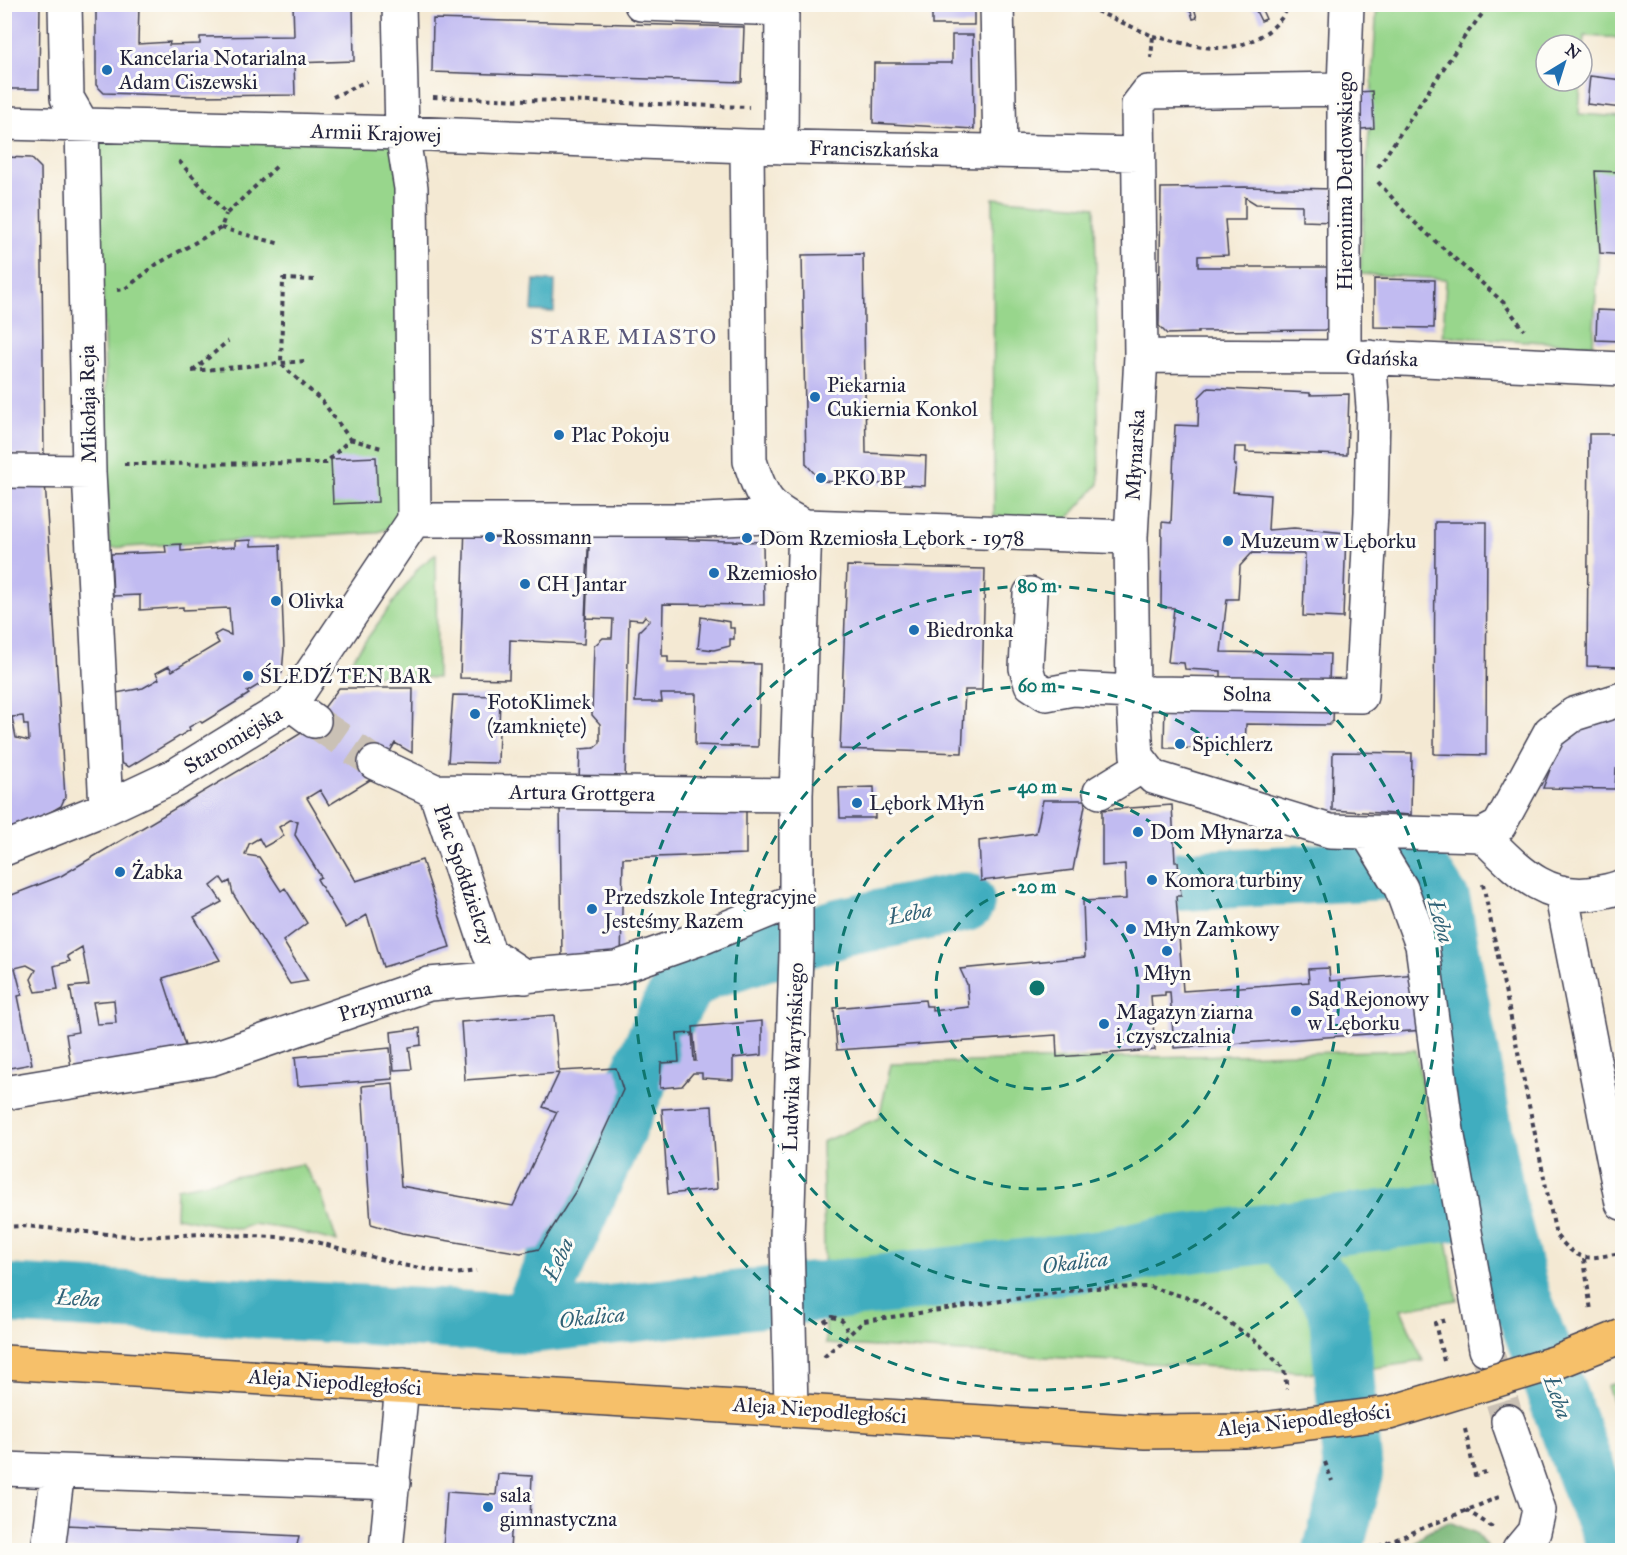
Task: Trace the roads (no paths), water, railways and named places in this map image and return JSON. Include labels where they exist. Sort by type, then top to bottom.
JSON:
[{"type":"main road","name":"Aleja Niepodległości","points":[[4,1362],[791,1408],[1145,1432],[1246,1431],[1389,1413],[1557,1362],[1623,1336]]},
{"type":"street","name":"Mikołaja Reja","points":[[65,4],[67,98],[82,124],[89,472],[106,808]]},
{"type":"street","points":[[399,4],[402,133],[411,188],[414,520],[794,521],[1131,537]]},
{"type":"street","points":[[641,4],[782,7],[781,147]]},
{"type":"street","points":[[997,4],[1000,151]]},
{"type":"street","name":"Hieronima Derdowskiego","points":[[1347,4],[1344,89],[1345,146],[1357,357],[1372,407],[1371,512],[1361,696]]},
{"type":"street","name":"Młynarska","points":[[1140,761],[1133,692],[1131,537],[1141,356],[1138,105],[1148,92],[1344,89]]},
{"type":"street","name":"Armii Krajowej","points":[[4,123],[402,133],[747,146]]},
{"type":"street","points":[[747,146],[750,461],[760,493],[794,521]]},
{"type":"street","name":"Franciszkańska","points":[[747,146],[1138,154]]},
{"type":"street","name":"Gdańska","points":[[1141,356],[1357,357],[1623,369]]},
{"type":"street","points":[[4,471],[89,472]]},
{"type":"street","name":"Staromiejska","points":[[4,849],[106,808],[303,713],[414,520]]},
{"type":"street","name":"Ludwika Waryńskiego","points":[[791,1408],[787,1238],[797,909],[794,521]]},
{"type":"street","name":"Solna","points":[[1030,594],[1026,668],[1031,684],[1046,694],[1073,689],[1361,696]]},
{"type":"street","points":[[1100,792],[1140,761],[1153,777],[1330,831],[1368,834],[1482,835],[1499,825],[1550,732],[1574,714],[1623,699]]},
{"type":"street","name":"Artura Grottgera","points":[[375,763],[435,791],[796,795]]},
{"type":"street","name":"Plac Spółdzielczy","points":[[435,791],[489,953],[525,977]]},
{"type":"street","points":[[1368,834],[1401,888],[1422,945],[1447,1131],[1486,1349]]},
{"type":"street","points":[[1482,835],[1513,867],[1542,887],[1577,896],[1623,886]]},
{"type":"street","points":[[1561,892],[1623,1203]]},
{"type":"street","name":"Przymurna","points":[[4,1093],[211,1059],[429,984],[616,968],[704,937],[797,909]]},
{"type":"street","points":[[386,1551],[402,1386]]},
{"type":"street","points":[[1508,1421],[1539,1510],[1534,1532],[1519,1551]]},
{"type":"street","points":[[4,1469],[394,1483]]},
{"type":"street","points":[[48,1551],[58,1471]]},
{"type":"water","points":[[534,280],[555,281],[554,312],[532,311]]},
{"type":"waterway","name":"Łeba","points":[[1182,881],[1404,869],[1426,880],[1441,903],[1497,1206],[1518,1289],[1591,1486],[1620,1550]]},
{"type":"waterway","name":"Łeba","points":[[4,1294],[528,1324],[670,1009],[686,984],[705,970],[839,928],[965,902]]},
{"type":"waterway","name":"Łeba","points":[[1282,1232],[1497,1206]]},
{"type":"waterway","name":"Okalica","points":[[528,1324],[1102,1260],[1166,1246],[1282,1232],[1338,1305],[1353,1473],[1333,1550]]},
{"type":"tunnel","points":[[314,721],[375,763]]},
{"type":"tunnel","points":[[1488,1354],[1508,1421]]},
{"type":"place","name":"Kancelaria Notarialna Adam Ciszewski","points":[[107,70]]},
{"type":"place","name":"Piekarnia Cukiernia Konkol","points":[[815,397]]},
{"type":"place","name":"Plac Pokoju","points":[[559,435]]},
{"type":"place","name":"PKO BP","points":[[821,478]]},
{"type":"place","name":"Rossmann","points":[[490,537]]},
{"type":"place","name":"Dom Rzemiosła Lębork - 1978","points":[[747,538]]},
{"type":"place","name":"Muzeum w Lęborku","points":[[1228,541]]},
{"type":"place","name":"Rzemiosło","points":[[714,573]]},
{"type":"place","name":"CH Jantar","points":[[525,584]]},
{"type":"place","name":"Olivka","points":[[276,601]]},
{"type":"place","name":"Biedronka","points":[[914,630]]},
{"type":"place","name":"ŚLEDŹ TEN BAR","points":[[248,676]]},
{"type":"place","name":"FotoKlimek (zamknięte)","points":[[475,714]]},
{"type":"place","name":"Spichlerz","points":[[1180,744]]},
{"type":"place","name":"Lębork Młyn","points":[[857,803]]},
{"type":"place","name":"Dom Młynarza","points":[[1138,832]]},
{"type":"place","name":"Żabka","points":[[120,872]]},
{"type":"place","name":"Komora turbiny","points":[[1152,880]]},
{"type":"place","name":"Przedszkole Integracyjne Jesteśmy Razem","points":[[592,909]]},
{"type":"place","name":"Młyn Zamkowy","points":[[1131,929]]},
{"type":"place","name":"Młyn","points":[[1167,951]]},
{"type":"place","name":"Sąd Rejonowy w Lęborku","points":[[1296,1011]]},
{"type":"place","name":"Magazyn ziarna i czyszczalnia","points":[[1104,1024]]},
{"type":"place","name":"sala gimnastyczna","points":[[488,1507]]},
{"type":"district","name":"STARE MIASTO","points":[[624,336]]}]
